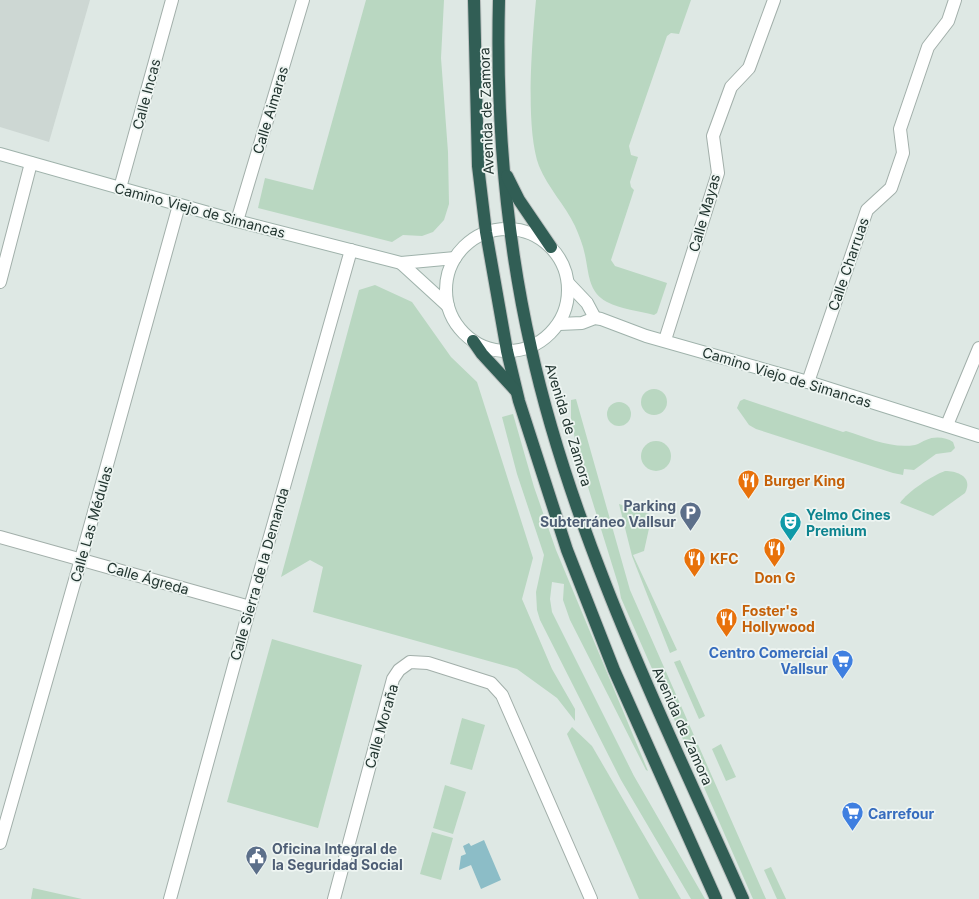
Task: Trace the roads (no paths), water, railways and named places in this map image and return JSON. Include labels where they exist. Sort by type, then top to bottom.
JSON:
[{"type":"highway","name":"Avenida de Zamora","points":[[474,0],[477,154],[486,232],[507,351],[516,392],[567,550],[614,670],[716,899]]},
{"type":"highway","name":"Avenida de Zamora","points":[[499,0],[498,57],[503,167],[509,228],[530,347],[568,480],[621,623],[742,899]]},
{"type":"highway","points":[[503,167],[519,200],[551,247]]},
{"type":"highway","points":[[473,341],[482,354],[516,392]]},
{"type":"street","name":"Calle Incas","points":[[120,188],[172,0]]},
{"type":"street","name":"Calle Aimaras","points":[[237,221],[303,0]]},
{"type":"street","name":"Calle Mayas","points":[[665,340],[718,173],[713,136],[731,87],[749,68],[774,0]]},
{"type":"street","name":"Calle Charruas","points":[[808,382],[867,210],[891,188],[903,153],[900,129],[928,46],[948,21],[955,0]]},
{"type":"street","name":"Camino Viejo de Simancas","points":[[0,154],[237,221],[401,263],[455,258]]},
{"type":"street","points":[[0,282],[31,163]]},
{"type":"street","name":"Calle Las Médulas","points":[[0,843],[81,559],[179,205]]},
{"type":"street","points":[[509,228],[534,234],[551,247],[564,266],[568,283],[567,304],[559,324],[549,336],[530,347],[507,351],[494,350],[473,341],[463,332],[455,321],[448,306],[447,280],[455,258],[472,240],[486,232],[509,228]]},
{"type":"street","name":"Calle Sierra de la Demanda","points":[[170,899],[250,607],[351,250]]},
{"type":"street","name":"Camino Viejo de Simancas","points":[[401,263],[448,306]]},
{"type":"street","points":[[559,324],[582,323],[595,318],[587,303],[568,283]]},
{"type":"street","name":"Camino Viejo de Simancas","points":[[595,318],[808,382],[979,436]]},
{"type":"street","points":[[947,425],[979,348]]},
{"type":"street","name":"Calle Ágreda","points":[[0,537],[250,607]]},
{"type":"street","name":"Calle Moraña","points":[[334,899],[393,680],[399,670],[410,662],[428,663],[491,683],[502,695],[591,899]]},
{"type":"water","points":[[484,840],[501,880],[481,889],[471,865],[459,870],[461,856],[466,854],[463,846],[469,843],[471,846]]},
{"type":"place","name":"Burger King","points":[[749,500]]},
{"type":"place","name":"Parking Subterráneo Vallsur","points":[[691,532]]},
{"type":"place","name":"Yelmo Cines Premium","points":[[790,542]]},
{"type":"place","name":"Don G","points":[[775,568]]},
{"type":"place","name":"KFC","points":[[695,578]]},
{"type":"place","name":"Foster's Hollywood","points":[[727,638]]},
{"type":"place","name":"Centro Comercial Vallsur","points":[[843,680]]},
{"type":"place","name":"Carrefour","points":[[852,832]]},
{"type":"place","name":"Oficina Integral de la Seguridad Social","points":[[256,876]]}]
